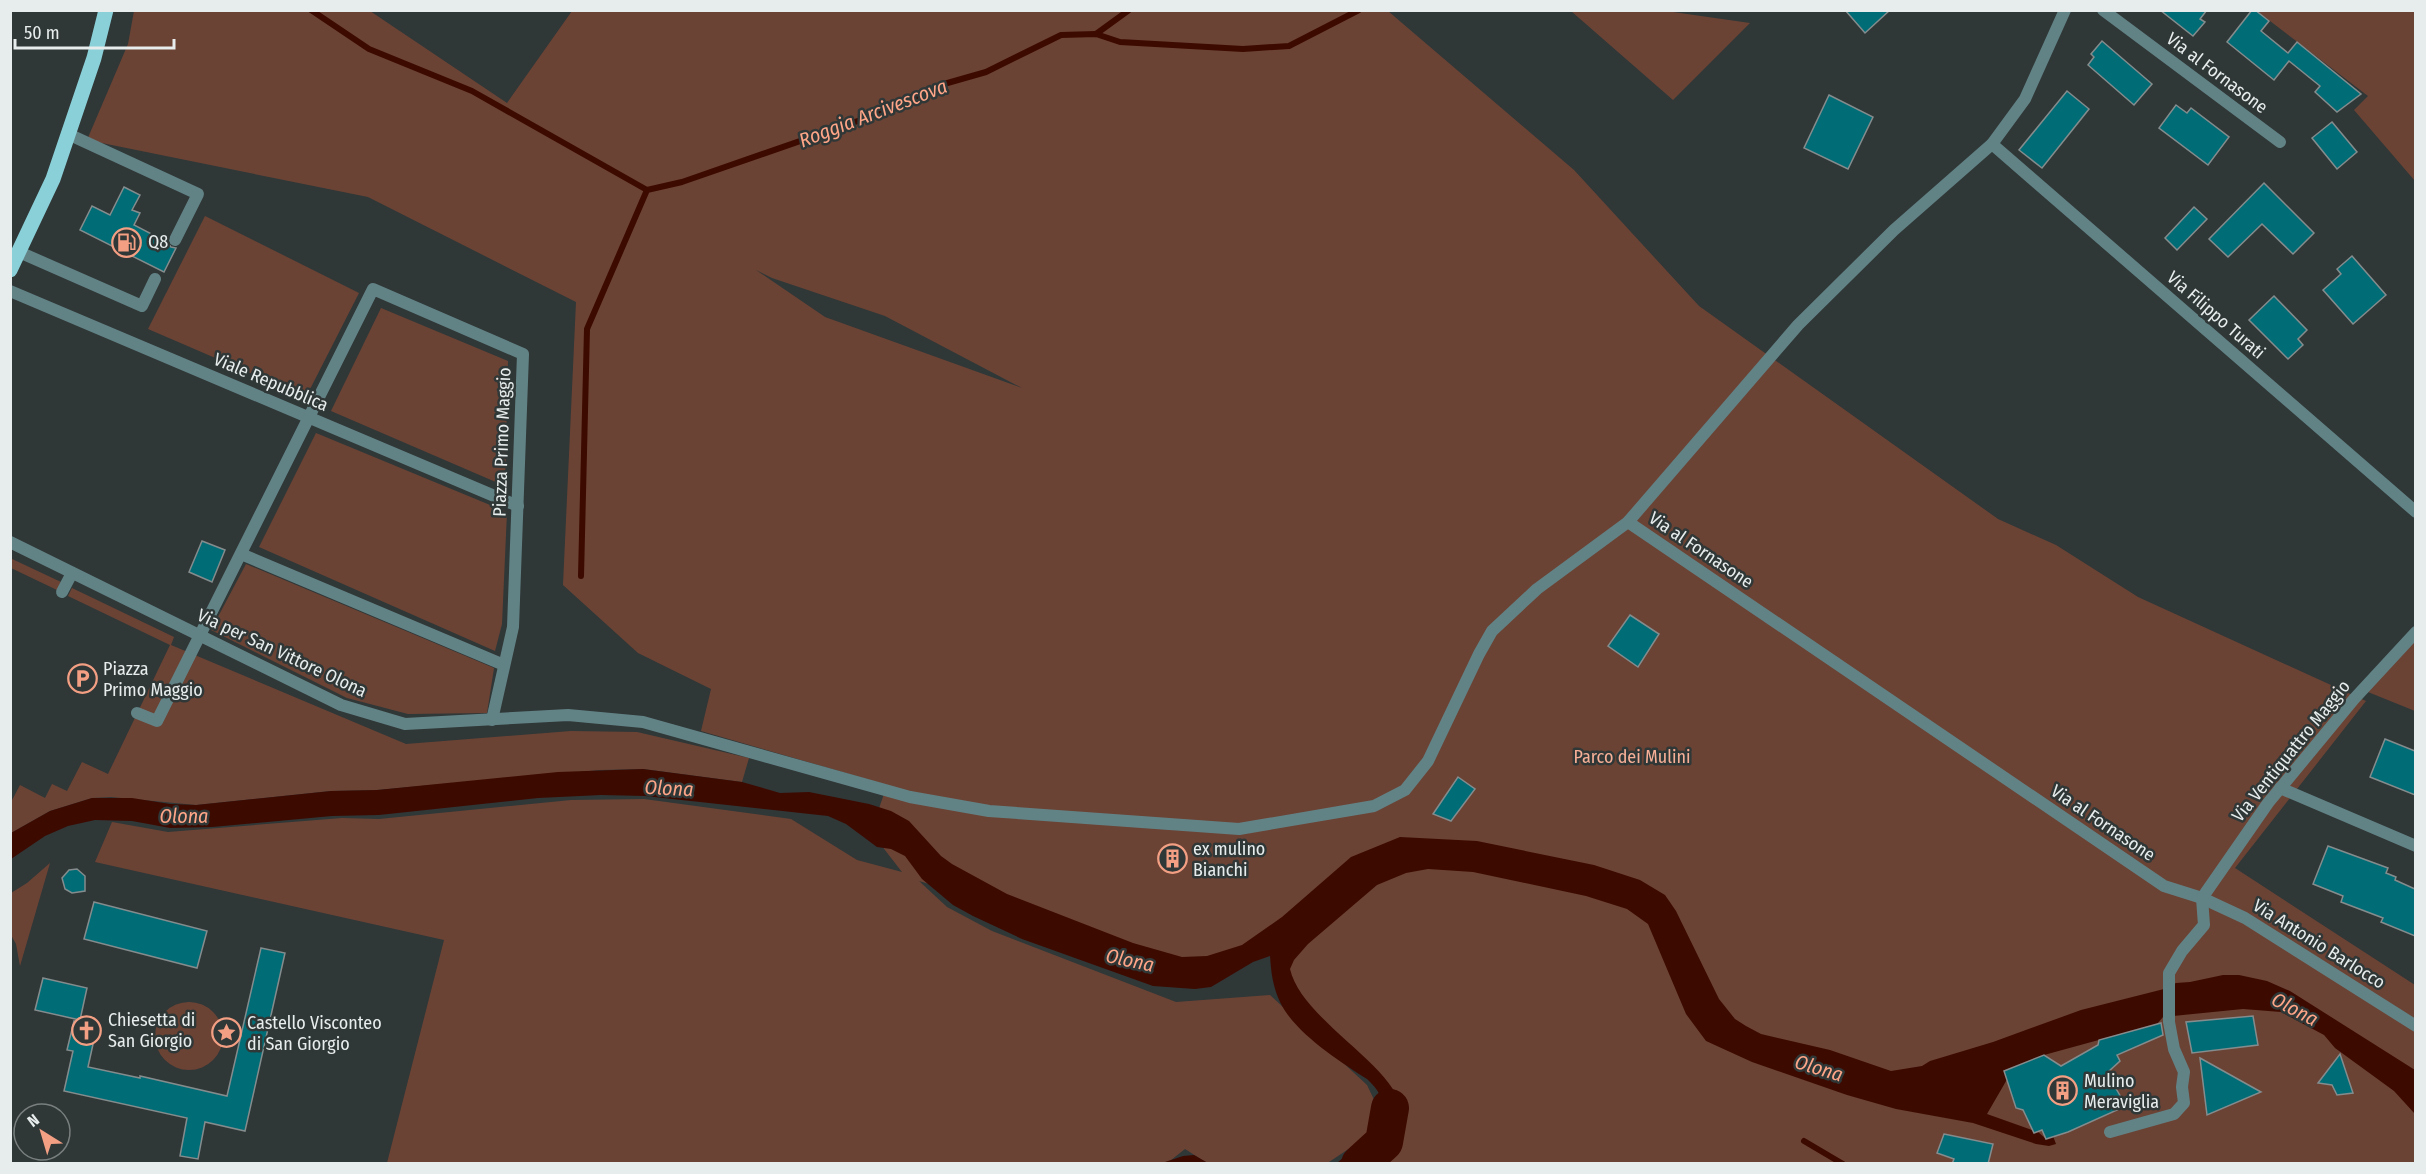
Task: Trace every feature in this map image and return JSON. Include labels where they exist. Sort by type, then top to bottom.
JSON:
[{"type":"main road","points":[[10,270],[53,179],[94,58],[106,10]]},
{"type":"street","name":"Via al Fornasone","points":[[2065,10],[2025,99],[1992,144],[1894,230],[1798,325],[1628,522],[2164,886],[2202,898]]},
{"type":"street","name":"Via al Fornasone","points":[[2103,10],[2280,142]]},
{"type":"street","points":[[68,134],[198,194],[175,240]]},
{"type":"street","name":"Via Filippo Turati","points":[[1992,144],[2415,512]]},
{"type":"street","points":[[19,252],[142,306],[155,279]]},
{"type":"street","name":"Piazza Primo Maggio","points":[[137,712],[157,722],[373,289],[523,354],[513,627],[492,720]]},
{"type":"street","name":"Viale Repubblica","points":[[10,291],[518,506]]},
{"type":"street","name":"Via per San Vittore Olona","points":[[10,543],[341,705],[405,724],[568,715],[643,722],[910,797],[989,812],[1239,829],[1374,806],[1405,790],[1428,761],[1492,631],[1537,589],[1628,522]]},
{"type":"street","points":[[241,554],[504,665]]},
{"type":"street","points":[[62,592],[72,573]]},
{"type":"street","name":"Via Ventiquattro Maggio","points":[[2202,898],[2280,788],[2354,699],[2415,632]]},
{"type":"street","points":[[2280,788],[2415,846]]},
{"type":"street","points":[[2110,1132],[2174,1114],[2184,1103],[2182,1087],[2184,1072],[2174,1049],[2169,1022],[2169,973],[2182,951],[2204,925],[2202,898]]},
{"type":"street","name":"Via Antonio Barlocco","points":[[2202,898],[2245,918],[2415,1026]]},
{"type":"green space","name":"Parco dei Mulini","points":[[134,11],[370,11],[507,103],[572,11],[1388,11],[1574,170],[1699,306],[1998,519],[2056,545],[2138,597],[2366,701],[2235,868],[2415,985],[2415,1163],[1348,1163],[1358,1156],[1384,1115],[1381,1090],[1292,1002],[1275,952],[1147,981],[1018,910],[919,881],[947,907],[992,931],[1176,1002],[1270,995],[1367,1085],[1378,1108],[1368,1136],[1326,1164],[1207,1163],[1185,1149],[1166,1164],[387,1163],[444,940],[95,862],[112,822],[168,832],[342,818],[379,819],[571,800],[644,799],[791,819],[857,860],[902,872],[871,832],[887,785],[701,731],[711,689],[638,653],[563,585],[576,302],[368,197],[87,140],[128,44]],"holes":[[[756,270],[772,278],[885,316],[1022,388],[825,317]]]},
{"type":"green space","points":[[1571,11],[1666,11],[1750,23],[1673,100]]},
{"type":"green space","points":[[2257,11],[2415,11],[2415,181],[2354,110],[2368,96]]},
{"type":"green space","points":[[205,216],[359,293],[306,397],[148,329]]},
{"type":"green space","points":[[381,308],[508,361],[505,486],[331,411]]},
{"type":"green space","points":[[316,433],[507,512],[502,624],[495,651],[259,547]]},
{"type":"green space","points":[[10,558],[61,582],[57,590],[11,568]]},
{"type":"green space","points":[[246,564],[494,668],[487,713],[408,714],[347,698],[211,630]]},
{"type":"green space","points":[[72,588],[174,637],[171,645],[406,744],[571,731],[637,732],[749,758],[742,782],[643,769],[600,770],[377,790],[331,791],[196,805],[111,797],[92,798],[50,811],[11,833],[10,804],[20,785],[45,798],[52,784],[67,791],[82,762],[108,774],[170,645],[68,596]]},
{"type":"green space","points":[[2415,633],[2415,711],[2363,690]]},
{"type":"green space","points":[[50,863],[20,966],[16,944],[11,935],[11,893],[27,883]]},
{"type":"green space","points":[[189,1002],[202,1005],[213,1012],[220,1023],[223,1036],[220,1049],[213,1060],[202,1067],[189,1070],[176,1067],[165,1060],[158,1049],[155,1036],[158,1023],[165,1012],[176,1005]]},
{"type":"water","points":[[643,769],[742,782],[780,793],[809,792],[869,804],[891,811],[909,821],[941,856],[952,864],[1007,894],[1133,943],[1182,957],[1207,956],[1242,945],[1282,917],[1351,857],[1400,837],[1477,841],[1594,865],[1640,880],[1665,895],[1676,911],[1719,999],[1735,1019],[1761,1034],[1830,1050],[1891,1071],[1922,1066],[1930,1061],[1993,1042],[2081,1010],[2164,989],[2176,983],[2223,975],[2239,975],[2267,981],[2290,991],[2415,1070],[2415,1114],[2394,1091],[2335,1048],[2324,1035],[2281,1012],[2243,1009],[2163,1017],[2157,1024],[2044,1055],[2011,1068],[2009,1076],[1987,1114],[2032,1130],[2034,1133],[2037,1131],[2046,1139],[2053,1136],[2056,1144],[2049,1146],[2036,1144],[1973,1123],[1896,1109],[1847,1095],[1752,1062],[1706,1041],[1686,1014],[1648,924],[1627,909],[1586,896],[1473,872],[1428,869],[1406,873],[1377,885],[1308,944],[1294,960],[1290,969],[1298,989],[1313,1008],[1370,1062],[1397,1097],[1401,1117],[1382,1144],[1360,1162],[1337,1163],[1359,1146],[1377,1126],[1382,1116],[1383,1104],[1378,1092],[1367,1079],[1319,1045],[1287,1013],[1276,991],[1270,956],[1253,962],[1211,987],[1195,989],[1153,986],[1022,939],[973,916],[953,905],[922,879],[905,856],[891,849],[877,847],[846,824],[828,816],[645,796],[601,795],[538,798],[379,815],[332,816],[212,827],[170,828],[132,821],[95,820],[68,826],[45,836],[11,859],[11,833],[50,811],[92,798],[132,798],[170,804],[196,805],[558,772]]},
{"type":"water","points":[[1194,1155],[1208,1163],[1162,1163],[1183,1156]]},
{"type":"building","points":[[1845,10],[1890,10],[1865,33]]},
{"type":"building","points":[[2160,10],[2207,10],[2200,19],[2205,22],[2193,36]]},
{"type":"building","points":[[2252,10],[2269,21],[2261,31],[2288,53],[2297,42],[2361,94],[2337,112],[2315,92],[2320,86],[2289,61],[2274,80],[2227,42]]},
{"type":"building","points":[[2102,41],[2152,84],[2134,105],[2088,65],[2094,57],[2091,54]]},
{"type":"building","points":[[2067,91],[2089,109],[2042,168],[2019,150]]},
{"type":"building","points":[[1829,95],[1873,117],[1848,169],[1804,148]]},
{"type":"building","points":[[2176,105],[2187,113],[2191,108],[2229,137],[2208,165],[2159,128]]},
{"type":"building","points":[[2332,122],[2357,152],[2337,169],[2312,138]]},
{"type":"building","points":[[2264,183],[2314,233],[2293,254],[2262,224],[2228,257],[2209,239]]},
{"type":"building","points":[[124,187],[140,195],[132,210],[140,213],[134,225],[176,248],[164,272],[80,230],[92,206],[110,215]]},
{"type":"building","points":[[2194,207],[2207,219],[2177,250],[2165,238]]},
{"type":"building","points":[[2352,256],[2386,295],[2353,324],[2323,290],[2341,274],[2337,269]]},
{"type":"building","points":[[2274,296],[2307,330],[2298,339],[2303,345],[2288,359],[2249,320]]},
{"type":"building","points":[[202,541],[225,550],[212,582],[189,572]]},
{"type":"building","points":[[1630,615],[1659,634],[1638,667],[1608,646]]},
{"type":"building","points":[[2385,739],[2415,751],[2415,795],[2370,777]]},
{"type":"building","points":[[1458,777],[1475,789],[1451,821],[1433,814]]},
{"type":"building","points":[[2328,846],[2388,868],[2386,873],[2396,877],[2395,880],[2415,889],[2415,936],[2381,922],[2383,918],[2341,902],[2343,896],[2313,884]]},
{"type":"building","points":[[77,869],[85,876],[85,891],[72,893],[65,889],[62,878],[69,870]]},
{"type":"building","points":[[94,902],[207,931],[197,968],[84,939]]},
{"type":"building","points":[[261,948],[285,953],[245,1131],[205,1122],[198,1159],[180,1156],[187,1118],[64,1091],[73,1051],[67,1050],[74,1021],[97,1026],[88,1067],[140,1078],[140,1076],[227,1096]]},
{"type":"building","points":[[43,978],[87,988],[80,1020],[35,1010]]},
{"type":"building","points":[[2253,1016],[2258,1045],[2192,1053],[2186,1022]]},
{"type":"building","name":"Mulino Meraviglia","points":[[2161,1023],[2163,1035],[2117,1055],[2120,1061],[2107,1073],[2126,1106],[2068,1132],[2046,1139],[2042,1130],[2034,1133],[2023,1110],[2016,1108],[2004,1071],[2044,1055],[2061,1066],[2098,1045],[2099,1040]]},
{"type":"building","points":[[2340,1054],[2353,1093],[2337,1095],[2332,1085],[2318,1083]]},
{"type":"building","points":[[2200,1058],[2261,1092],[2207,1115]]},
{"type":"building","points":[[1944,1134],[1993,1144],[1988,1164],[1952,1164],[1954,1159],[1937,1153]]},
{"type":"waterway","name":"Roggia Arcivescova","points":[[311,10],[369,49],[472,91],[647,190]]},
{"type":"waterway","name":"Roggia Arcivescova","points":[[1096,34],[1129,10]]},
{"type":"waterway","name":"Roggia Arcivescova","points":[[581,576],[587,329],[647,190],[682,182],[901,106],[944,84],[986,72],[1061,35],[1096,34],[1120,42],[1243,49],[1289,46],[1359,10]]},
{"type":"waterway","name":"Olona","points":[[1360,1164],[1384,1142],[1390,1108]]},
{"type":"waterway","points":[[1804,1141],[1843,1164]]},
{"type":"place","name":"Q8","points":[[127,242]]},
{"type":"place","name":"Piazza Primo Maggio","points":[[82,679]]},
{"type":"place","name":"ex mulino Bianchi","points":[[1172,859]]},
{"type":"place","name":"Chiesetta di San Giorgio","points":[[87,1030]]},
{"type":"place","name":"Castello Visconteo di San Giorgio","points":[[226,1033]]},
{"type":"place","name":"Mulino Meraviglia","points":[[2063,1091]]}]
